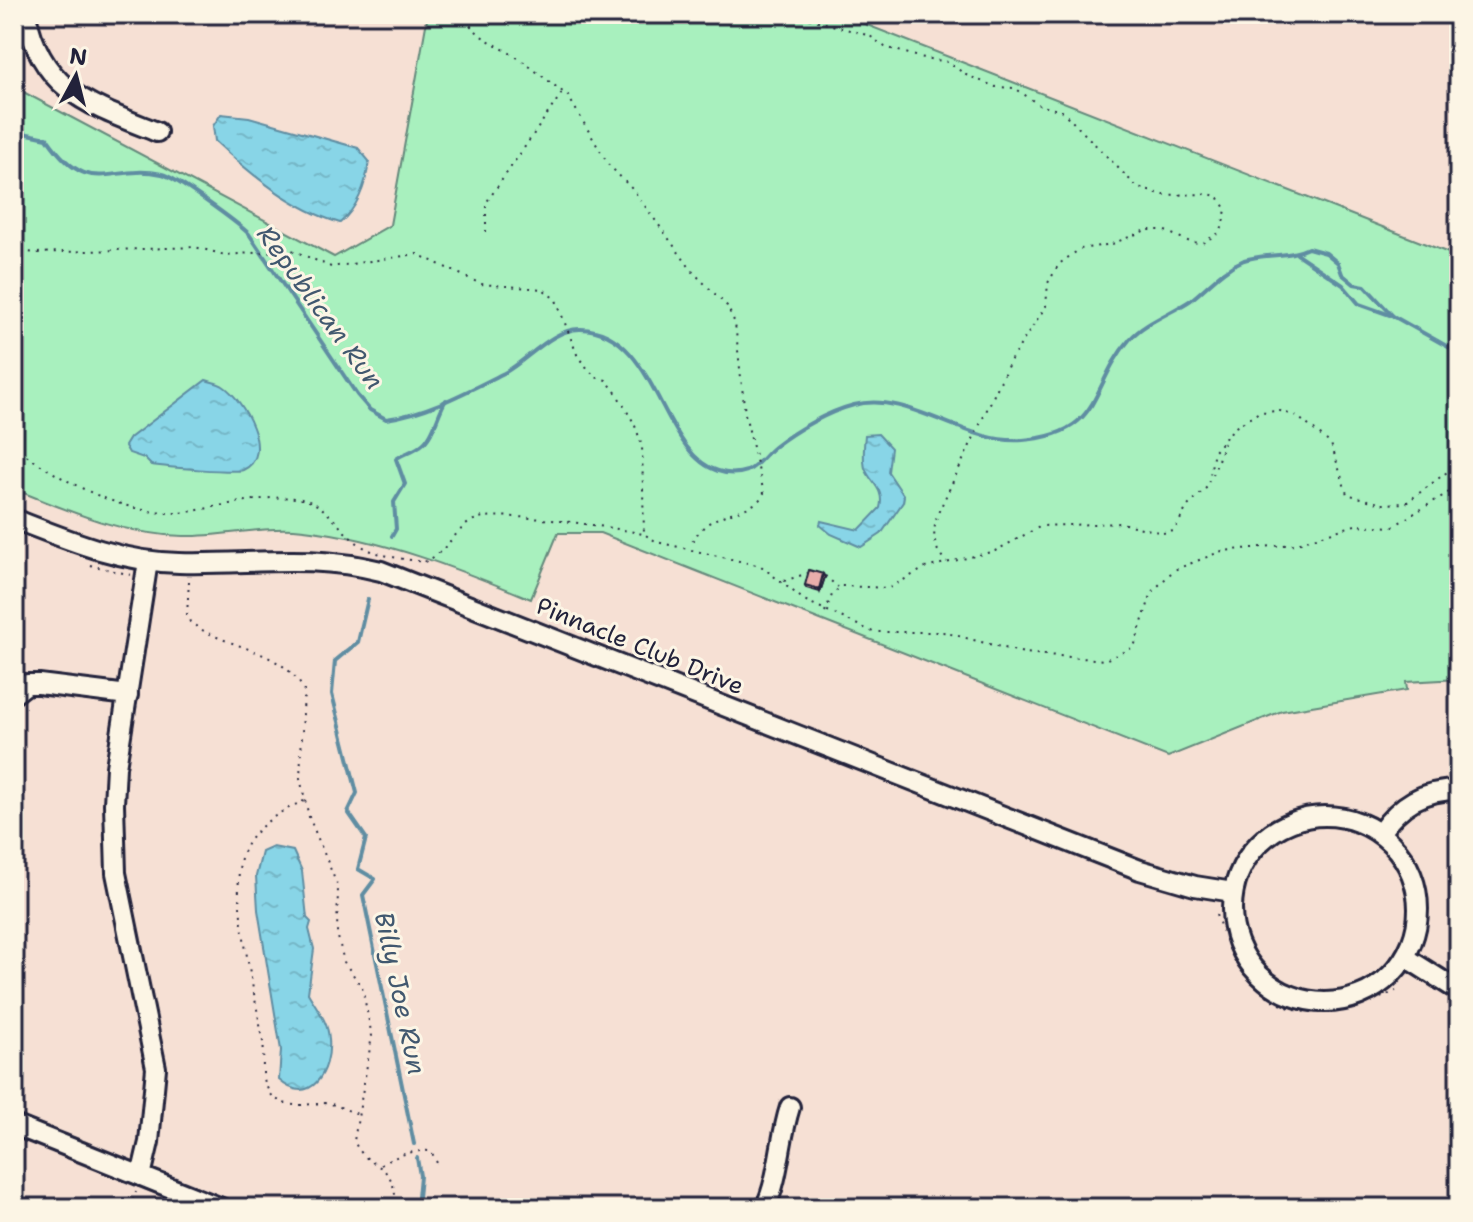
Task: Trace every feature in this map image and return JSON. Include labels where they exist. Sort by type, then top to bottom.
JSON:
[{"type":"street","points":[[26,14],[40,55],[71,95],[157,132]]},
{"type":"street","name":"Pinnacle Club Drive","points":[[14,519],[98,550],[148,561],[204,563],[297,558],[381,571],[1140,870],[1195,886],[1233,892]]},
{"type":"street","points":[[141,1176],[151,1128],[156,1068],[127,935],[114,841],[116,767],[148,561]]},
{"type":"street","points":[[14,694],[27,684],[39,684],[128,695]]},
{"type":"street","points":[[1380,833],[1391,818],[1418,797],[1437,790],[1459,790]]},
{"type":"street","points":[[1318,816],[1336,816],[1364,824],[1380,833],[1404,858],[1417,892],[1418,924],[1405,957],[1385,981],[1358,996],[1323,1002],[1285,993],[1257,973],[1240,948],[1232,918],[1233,892],[1251,851],[1286,824],[1318,816]]},
{"type":"street","points":[[1405,957],[1459,991]]},
{"type":"street","points":[[765,1208],[776,1184],[779,1143],[790,1107]]},
{"type":"street","points":[[14,1125],[221,1208]]},
{"type":"path","points":[[459,14],[481,36],[563,92],[577,106],[608,164],[627,182],[683,259],[732,315],[746,416],[764,493],[759,502],[712,519],[700,528],[689,549]]},
{"type":"path","points":[[794,14],[870,36],[885,47],[948,62],[966,75],[996,87],[1015,88],[1039,105],[1062,111],[1116,169],[1145,192],[1164,195],[1199,192],[1224,203],[1227,217],[1221,232],[1202,243],[1190,242],[1163,230],[1146,230],[1112,244],[1080,249],[1051,275],[1046,306],[1019,345],[938,513],[933,536],[938,552],[947,562]]},
{"type":"path","points":[[486,232],[486,203],[563,92]]},
{"type":"path","points":[[14,250],[36,253],[195,247],[234,255],[292,250],[331,267],[417,254],[481,284],[543,289],[556,300],[575,351],[595,377],[606,380],[634,423],[643,459],[644,534]]},
{"type":"path","points":[[1211,477],[1214,451],[1259,412],[1287,413],[1306,423],[1331,444],[1347,494],[1392,505],[1413,500],[1459,463]]},
{"type":"path","points":[[825,612],[838,588],[853,584],[889,588],[925,568],[995,551],[1041,526],[1121,523],[1163,533],[1174,531],[1187,507],[1208,486],[1226,438]]},
{"type":"path","points":[[14,446],[46,470],[109,501],[149,511],[181,513],[281,498],[301,498],[329,513],[360,546],[424,562],[445,550],[471,521],[497,513],[524,520],[617,526],[644,534],[657,542],[734,563],[761,566],[804,600],[873,632],[943,632],[1024,653],[1105,660],[1134,647],[1152,592],[1174,570],[1222,551],[1294,544],[1355,525],[1392,527],[1459,486]]},
{"type":"path","points":[[783,581],[813,572]]},
{"type":"path","points":[[820,573],[838,588]]},
{"type":"path","points":[[189,579],[187,615],[190,622],[281,664],[299,679],[306,707],[300,747],[300,778],[305,801],[338,887],[337,933],[344,962],[362,987],[372,1036],[354,1141],[359,1152],[392,1178],[396,1208]]},
{"type":"path","points":[[305,801],[276,814],[248,842],[241,857],[239,878],[253,999],[263,1041],[263,1074],[267,1088],[276,1100],[293,1105],[326,1103],[359,1115]]},
{"type":"path","points":[[1216,915],[1242,974],[1264,994],[1288,1006],[1313,1014],[1336,1013],[1355,1010],[1396,991]]},
{"type":"path","points":[[380,1166],[394,1156],[418,1151],[431,1151],[438,1165]]},
{"type":"green space","points":[[428,14],[839,14],[1459,257],[1459,679],[1406,682],[1407,690],[1282,711],[1168,757],[600,533],[558,533],[531,599],[448,566],[363,540],[289,529],[198,536],[161,535],[97,520],[14,489],[14,87],[334,257],[390,225]]},
{"type":"water","points":[[221,114],[249,117],[358,148],[369,161],[366,179],[352,210],[340,223],[306,209],[273,189],[215,141],[213,126]]},
{"type":"water","points":[[206,380],[223,386],[247,414],[256,440],[257,452],[252,463],[237,471],[184,468],[151,465],[144,458],[129,453],[125,446],[130,438]]},
{"type":"water","points":[[878,434],[891,448],[888,472],[904,496],[881,534],[861,547],[831,534],[820,525],[821,521],[859,530],[880,508],[879,491],[867,473],[864,456],[865,435]]},
{"type":"water","points":[[273,847],[293,851],[302,871],[314,949],[308,993],[324,1021],[329,1039],[323,1073],[309,1088],[300,1090],[290,1088],[279,1080],[281,1050],[258,910],[256,876],[262,852]]},
{"type":"building","points":[[809,570],[823,574],[819,589],[805,585]]},
{"type":"waterway","name":"Republican Run","points":[[14,131],[47,138],[62,157],[88,174],[162,174],[233,221],[249,234],[357,395],[370,410],[386,419],[416,412],[461,394],[504,373],[561,334],[581,329],[606,335],[626,350],[643,370],[683,442],[699,460],[725,473],[751,469],[783,441],[823,417],[854,405],[874,402],[916,411],[980,435],[1023,440],[1049,436],[1082,418],[1117,357],[1143,328],[1191,300],[1222,273],[1244,260],[1308,248],[1326,253],[1338,263],[1342,274],[1354,284],[1365,286],[1393,316],[1459,353]]},
{"type":"waterway","name":"Republican Run","points":[[1297,254],[1343,285],[1359,304],[1390,315]]},
{"type":"waterway","name":"Billy Joe Run","points":[[392,536],[396,529],[394,502],[405,484],[396,459],[425,442],[446,400]]},
{"type":"waterway","name":"Billy Joe Run","points":[[368,599],[358,642],[335,661],[332,694],[357,793],[348,812],[366,838],[358,869],[375,879],[363,895],[414,1144]]},
{"type":"waterway","name":"Billy Joe Run","points":[[417,1158],[420,1176],[417,1208]]}]
